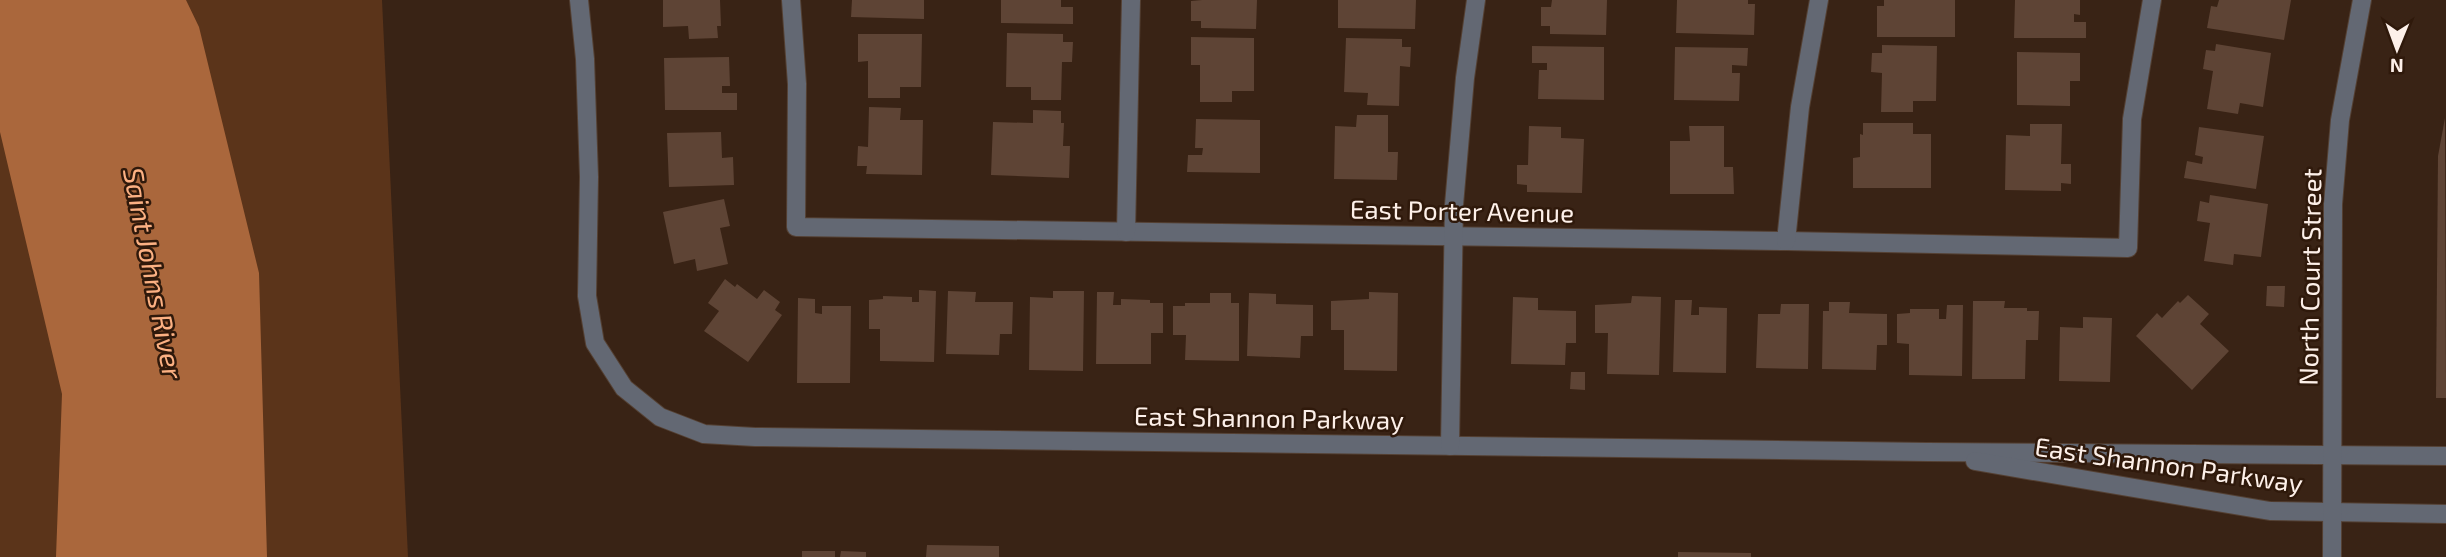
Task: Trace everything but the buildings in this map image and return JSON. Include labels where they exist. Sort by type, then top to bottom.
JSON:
[{"type":"street","name":"East Shannon Parkway","points":[[579,0],[586,59],[589,177],[587,296],[595,343],[624,388],[660,417],[704,434],[755,437],[1927,453],[2446,456]]},
{"type":"street","name":"East Porter Avenue","points":[[791,0],[797,84],[796,227],[2128,248],[2132,119],[2152,0]]},
{"type":"street","points":[[1126,232],[1131,0]]},
{"type":"street","points":[[1450,446],[1453,236],[1460,130],[1476,0]]},
{"type":"street","points":[[1786,241],[1800,107],[1819,0]]},
{"type":"street","name":"North Court Street","points":[[2332,557],[2333,204],[2340,120],[2362,0]]},
{"type":"street","name":"East Shannon Parkway","points":[[1927,453],[2270,511],[2446,514]]},
{"type":"shaded area","points":[[0,0],[382,0],[408,557],[0,557]]},
{"type":"water","name":"Saint Johns River","points":[[0,0],[186,0],[199,27],[259,273],[267,557],[56,557],[62,394],[0,132]]}]
